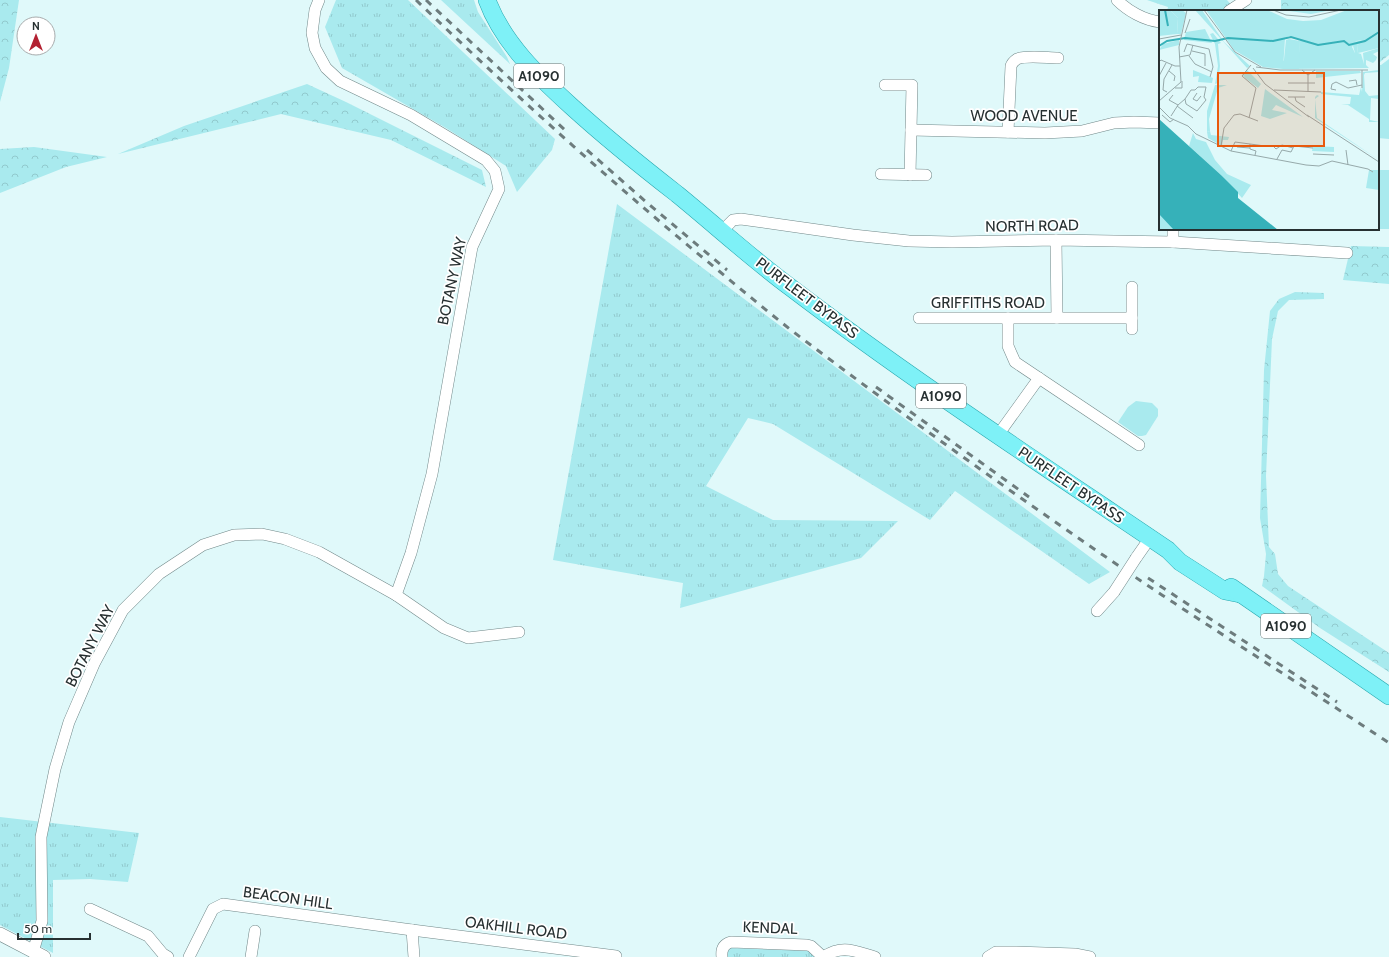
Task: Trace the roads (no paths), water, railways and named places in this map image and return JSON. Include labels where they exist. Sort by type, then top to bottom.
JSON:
[{"type":"main road","name":"PURFLEET BYPASS","points":[[487,0],[497,23],[511,44],[546,83],[607,139],[795,291],[998,435],[1168,550],[1185,555],[1218,576],[1240,594],[1389,696]]},
{"type":"street","name":"BOTANY WAY","points":[[319,0],[315,10],[312,33],[314,48],[326,68],[340,81],[411,115],[486,160],[495,172],[499,190],[472,247],[432,474],[411,553],[396,596]]},
{"type":"street","points":[[1117,0],[1135,14],[1159,22]]},
{"type":"street","points":[[1231,10],[1246,0]]},
{"type":"street","points":[[1008,132],[1010,66],[1018,58],[1058,58]]},
{"type":"street","points":[[885,85],[912,85],[910,175]]},
{"type":"street","name":"WOOD AVENUE","points":[[911,130],[1045,133],[1082,131],[1121,123],[1159,123]]},
{"type":"street","points":[[881,174],[926,175]]},
{"type":"street","name":"NORTH ROAD","points":[[722,231],[733,220],[741,219],[852,235],[910,241],[952,242],[1056,240],[1173,242],[1347,253]]},
{"type":"street","points":[[1173,230],[1173,242]]},
{"type":"street","name":"GRIFFITHS ROAD","points":[[1056,240],[1057,318]]},
{"type":"street","points":[[1132,287],[1132,330]]},
{"type":"street","name":"GRIFFITHS ROAD","points":[[919,318],[1132,318]]},
{"type":"street","points":[[1008,318],[1008,346],[1015,362],[1139,445]]},
{"type":"street","points":[[998,435],[1039,378]]},
{"type":"street","name":"BOTANY WAY","points":[[39,954],[42,921],[41,837],[55,769],[68,722],[94,664],[123,610],[159,574],[203,545],[234,535],[262,534],[285,539],[319,552],[396,596],[444,628],[468,638],[519,632]]},
{"type":"street","points":[[1097,611],[1114,592],[1150,538]]},
{"type":"street","name":"BEACON HILL","points":[[188,957],[214,909],[223,904],[412,930]]},
{"type":"street","points":[[90,909],[148,936],[163,954],[168,957]]},
{"type":"street","points":[[412,930],[414,957]]},
{"type":"street","name":"OAKHILL ROAD","points":[[412,930],[616,956]]},
{"type":"street","points":[[251,957],[255,931]]},
{"type":"street","points":[[0,934],[39,954]]},
{"type":"street","name":"KENDAL","points":[[722,957],[721,953],[724,946],[731,942],[807,945],[811,946],[823,957],[836,950],[853,950],[875,957]]},
{"type":"street","points":[[988,957],[996,952],[1075,954],[1090,957]]},
{"type":"railway","points":[[416,0],[490,70],[603,172],[680,239],[791,330],[920,426],[1096,551],[1389,743]]},
{"type":"railway","points":[[426,0],[566,131]]},
{"type":"railway","points":[[587,150],[727,270]]},
{"type":"railway","points":[[876,387],[1029,497]]},
{"type":"railway","points":[[1148,578],[1337,702]]}]
